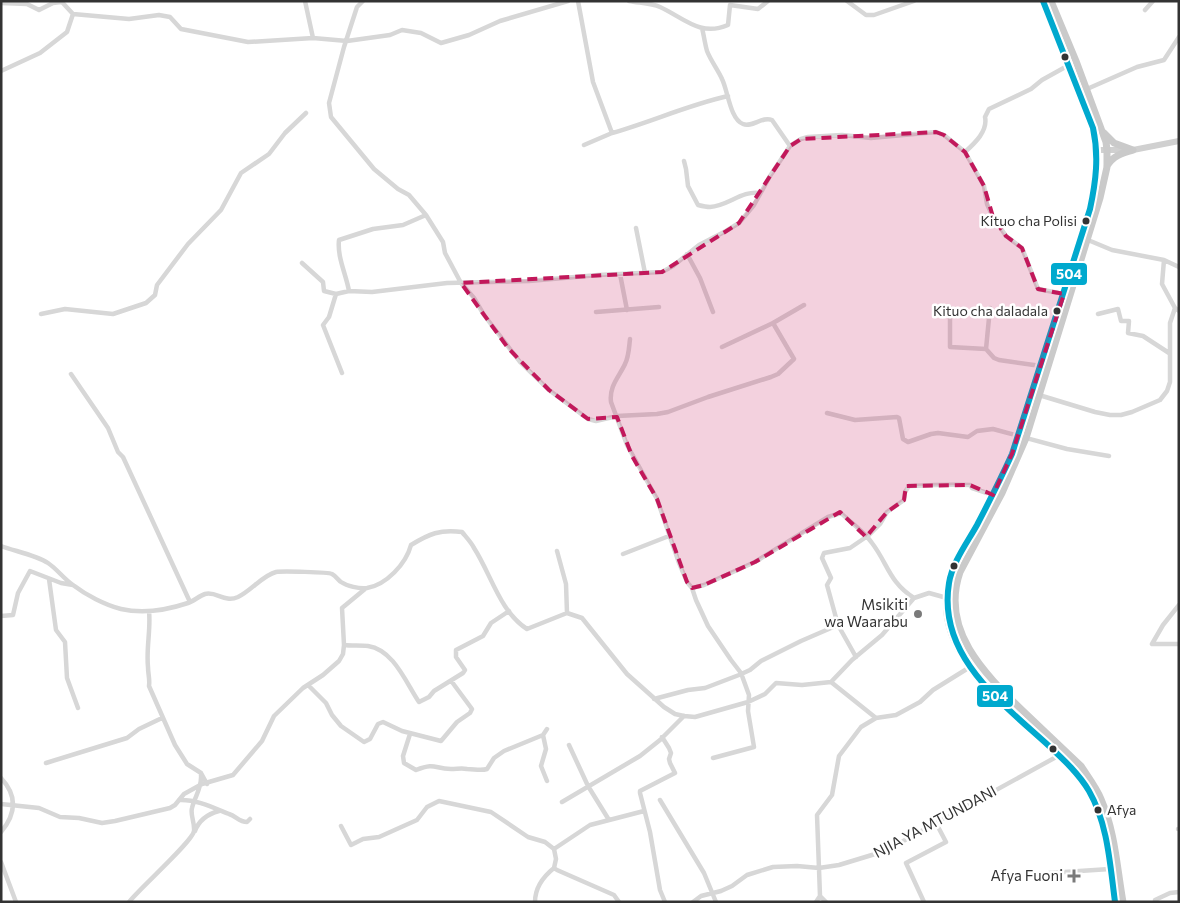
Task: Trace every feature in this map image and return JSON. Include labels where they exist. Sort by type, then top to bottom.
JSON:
[{"type":"main road","points":[[1043,1],[1070,65],[1093,128],[1098,150],[1098,169],[1090,209],[1012,454],[993,495],[954,568],[947,598],[948,617],[960,650],[992,694],[1082,779],[1102,819],[1115,902]]},
{"type":"main road","points":[[1051,1],[1100,126],[1108,150],[1107,167],[1088,240],[1026,438],[1002,493],[960,572],[955,595],[957,618],[962,634],[985,673],[1081,766],[1090,778],[1101,799],[1107,817],[1123,902]]},
{"type":"main road","points":[[1100,126],[1107,137],[1114,143],[1133,150]]},
{"type":"main road","points":[[1107,167],[1111,160],[1133,150]]},
{"type":"street","points":[[305,1],[313,38]]},
{"type":"street","points":[[362,1],[358,7],[329,103],[330,117],[374,169],[398,189],[409,194],[426,215],[443,242],[445,253],[461,282],[474,298],[484,315],[508,348],[549,390],[588,419],[602,420],[617,416],[668,412],[778,374],[794,359],[773,323]]},
{"type":"street","points":[[1,3],[27,4],[39,10],[52,3],[61,2],[73,14],[129,20],[159,15],[170,17],[181,29],[248,42],[313,38],[347,41],[390,35],[402,30],[421,33],[441,43],[469,35],[500,21],[568,1]]},
{"type":"street","points":[[578,1],[593,82],[612,133]]},
{"type":"street","points":[[629,1],[659,6],[681,20],[702,28],[721,28],[728,25],[730,3],[758,9],[768,1]]},
{"type":"street","points":[[847,1],[866,15],[874,15],[914,1]]},
{"type":"street","points":[[1145,10],[1152,1]]},
{"type":"street","points":[[1,71],[40,53],[67,32],[73,14]]},
{"type":"street","points":[[702,28],[708,52],[723,80],[732,110],[741,123],[746,125],[768,118],[772,120],[790,146]]},
{"type":"street","points":[[1087,89],[1137,67],[1164,60],[1179,37]]},
{"type":"street","points":[[965,152],[982,134],[986,123],[984,117],[990,108],[1031,89],[1042,80],[1070,65]]},
{"type":"street","points":[[584,145],[612,133],[656,120],[704,101],[728,96]]},
{"type":"street","points":[[41,314],[65,309],[113,314],[146,303],[155,295],[157,285],[188,244],[220,210],[241,173],[270,154],[285,133],[306,113]]},
{"type":"street","points":[[302,263],[323,282],[324,291],[336,294],[349,291],[372,292],[461,282],[537,280],[662,272],[673,266],[699,245],[726,232],[739,223],[754,205],[790,146],[801,139],[852,135],[871,138],[936,132],[944,135],[965,152],[984,186],[987,204],[993,217],[1006,236],[1022,248],[1038,288],[1064,294]]},
{"type":"street","points":[[1098,150],[1133,150],[1179,141]]},
{"type":"street","points":[[684,161],[688,186],[698,205],[711,207],[752,191],[760,193]]},
{"type":"street","points":[[349,291],[342,264],[340,240],[358,233],[403,225],[426,215]]},
{"type":"street","points":[[636,228],[645,273]]},
{"type":"street","points":[[1088,240],[1112,250],[1164,260],[1179,267]]},
{"type":"street","points":[[687,254],[700,278],[713,312]]},
{"type":"street","points":[[1039,395],[1110,415],[1132,412],[1160,400],[1168,392],[1170,382],[1170,323],[1177,310],[1162,284],[1164,260]]},
{"type":"street","points":[[620,274],[627,310]]},
{"type":"street","points":[[336,294],[328,317],[323,325],[342,373]]},
{"type":"street","points":[[722,347],[773,323],[804,305]]},
{"type":"street","points":[[596,312],[659,307]]},
{"type":"street","points":[[950,308],[950,347],[986,349],[994,358],[999,360],[1041,366]]},
{"type":"street","points":[[986,349],[990,308]]},
{"type":"street","points":[[1098,314],[1118,309],[1121,321],[1129,321],[1128,333],[1143,336],[1169,353]]},
{"type":"street","points":[[630,339],[625,364],[615,378],[610,395],[627,446],[657,499],[685,577],[692,588],[708,626],[741,673],[749,695],[748,702],[754,747],[713,758]]},
{"type":"street","points":[[71,374],[108,428],[190,602]]},
{"type":"street","points":[[826,413],[855,420],[900,418],[903,439],[908,442],[938,433],[968,436],[982,430],[993,430],[1067,449],[1109,456]]},
{"type":"street","points":[[856,657],[838,625],[828,585],[831,578],[822,558],[824,553],[850,548],[866,537],[876,529],[887,512],[904,500],[905,492],[909,486],[970,485],[972,488],[993,495]]},
{"type":"street","points":[[692,588],[704,585],[756,562],[835,514],[841,513],[872,542],[898,586],[914,598]]},
{"type":"street","points":[[1,804],[39,808],[60,817],[78,818],[102,823],[170,808],[184,794],[204,784],[233,775],[262,741],[274,716],[308,685],[339,661],[343,654],[344,645],[342,608],[358,593],[384,580],[400,568],[409,554],[411,545],[431,533],[450,530],[462,532],[474,548],[509,611],[527,629],[567,613],[582,618],[628,674],[654,699],[675,714],[684,716],[695,717],[748,702],[765,694],[776,683],[802,685],[831,682],[882,635],[914,598],[929,593],[947,598]]},
{"type":"street","points":[[623,554],[669,536]]},
{"type":"street","points":[[1,546],[46,562],[73,585],[121,609],[164,610],[190,602],[206,594],[216,594],[226,599],[237,597],[259,583],[266,576],[276,572],[323,572],[332,574],[347,585],[366,588]]},
{"type":"street","points":[[557,551],[566,584],[567,613]]},
{"type":"street","points":[[1,616],[13,615],[18,593],[30,571],[73,585]]},
{"type":"street","points":[[49,578],[56,630],[66,642],[67,678],[78,708]]},
{"type":"street","points":[[1179,605],[1162,626],[1152,644],[1179,644]]},
{"type":"street","points":[[149,611],[149,686],[169,733],[187,764],[201,773],[204,784],[191,810],[194,832]]},
{"type":"street","points":[[344,645],[369,646],[391,659],[419,702],[464,673],[465,670],[456,657],[456,650],[483,636],[492,623],[509,611]]},
{"type":"street","points":[[654,699],[688,690],[705,688],[750,670],[756,664],[800,641],[838,625]]},
{"type":"street","points":[[816,902],[820,896],[817,815],[832,796],[839,756],[862,727],[876,718],[896,715],[920,702],[933,690],[970,666]]},
{"type":"street","points":[[308,685],[326,703],[332,715],[341,726],[364,742],[370,739],[378,724],[383,722],[410,734],[441,742],[457,722],[470,713],[472,709],[452,682]]},
{"type":"street","points":[[831,682],[876,718]]},
{"type":"street","points":[[562,802],[640,756],[684,716]]},
{"type":"street","points":[[46,763],[127,738],[139,728],[162,718]]},
{"type":"street","points":[[410,734],[403,756],[404,763],[416,770],[435,765],[449,769],[482,770],[487,769],[494,758],[504,750],[543,735],[547,729]]},
{"type":"street","points":[[543,735],[546,749],[541,766],[547,781]]},
{"type":"street","points":[[662,737],[671,753],[670,763],[675,773],[640,791],[664,902]]},
{"type":"street","points":[[569,745],[588,786],[609,820]]},
{"type":"street","name":"NJIA YA MTUNDANI","points":[[693,902],[701,896],[732,886],[747,875],[773,868],[798,866],[819,868],[852,862],[885,851],[1058,756]]},
{"type":"street","points":[[1,778],[8,785],[14,812],[1,832]]},
{"type":"street","points":[[179,800],[195,801],[232,814],[241,822],[247,822],[250,819]]},
{"type":"street","points":[[660,800],[704,873],[716,902]]},
{"type":"street","points":[[341,826],[351,845],[363,839],[378,837],[417,820],[427,807],[439,801],[491,812],[528,837],[545,842],[554,849],[556,859],[554,868],[544,876],[535,896],[535,902]]},
{"type":"street","points":[[129,902],[189,842],[197,826],[204,818],[220,811]]},
{"type":"street","points":[[554,849],[590,825],[644,811]]},
{"type":"street","points":[[924,902],[906,863],[946,842],[936,823]]},
{"type":"street","points":[[1,862],[16,902]]},
{"type":"street","points":[[554,868],[614,895],[619,902]]},
{"type":"street","points":[[1049,873],[1110,869]]},
{"type":"street","points":[[1155,902],[1155,900],[1170,893],[1179,892]]},
{"type":"street","points":[[820,896],[826,902]]},
{"type":"highlighted area","points":[[936,132],[944,135],[965,152],[984,186],[993,217],[1006,236],[1022,248],[1038,289],[1064,294],[1012,454],[993,495],[970,485],[906,486],[904,500],[887,512],[866,537],[840,512],[755,562],[704,585],[692,588],[687,582],[657,499],[632,456],[617,417],[588,419],[549,390],[508,348],[461,283],[662,272],[739,223],[790,146],[801,139]]},
{"type":"transit line","name":"504","points":[[1043,1],[1093,128],[1096,159],[1094,188],[1090,209],[1012,454],[977,525],[953,568],[949,583],[948,609],[953,633],[963,655],[977,676],[1012,713],[1066,762],[1089,791],[1104,831],[1110,859],[1115,902]]},
{"type":"place","name":"Kituo cha Polisi","points":[[1086,221]]},
{"type":"place","name":"Kituo cha daladala","points":[[1057,311]]},
{"type":"place","name":"Msikiti wa Waarabu","points":[[918,614]]},
{"type":"place","name":"Afya","points":[[1098,810]]},
{"type":"place","name":"Afya Fuoni","points":[[1074,876]]}]
